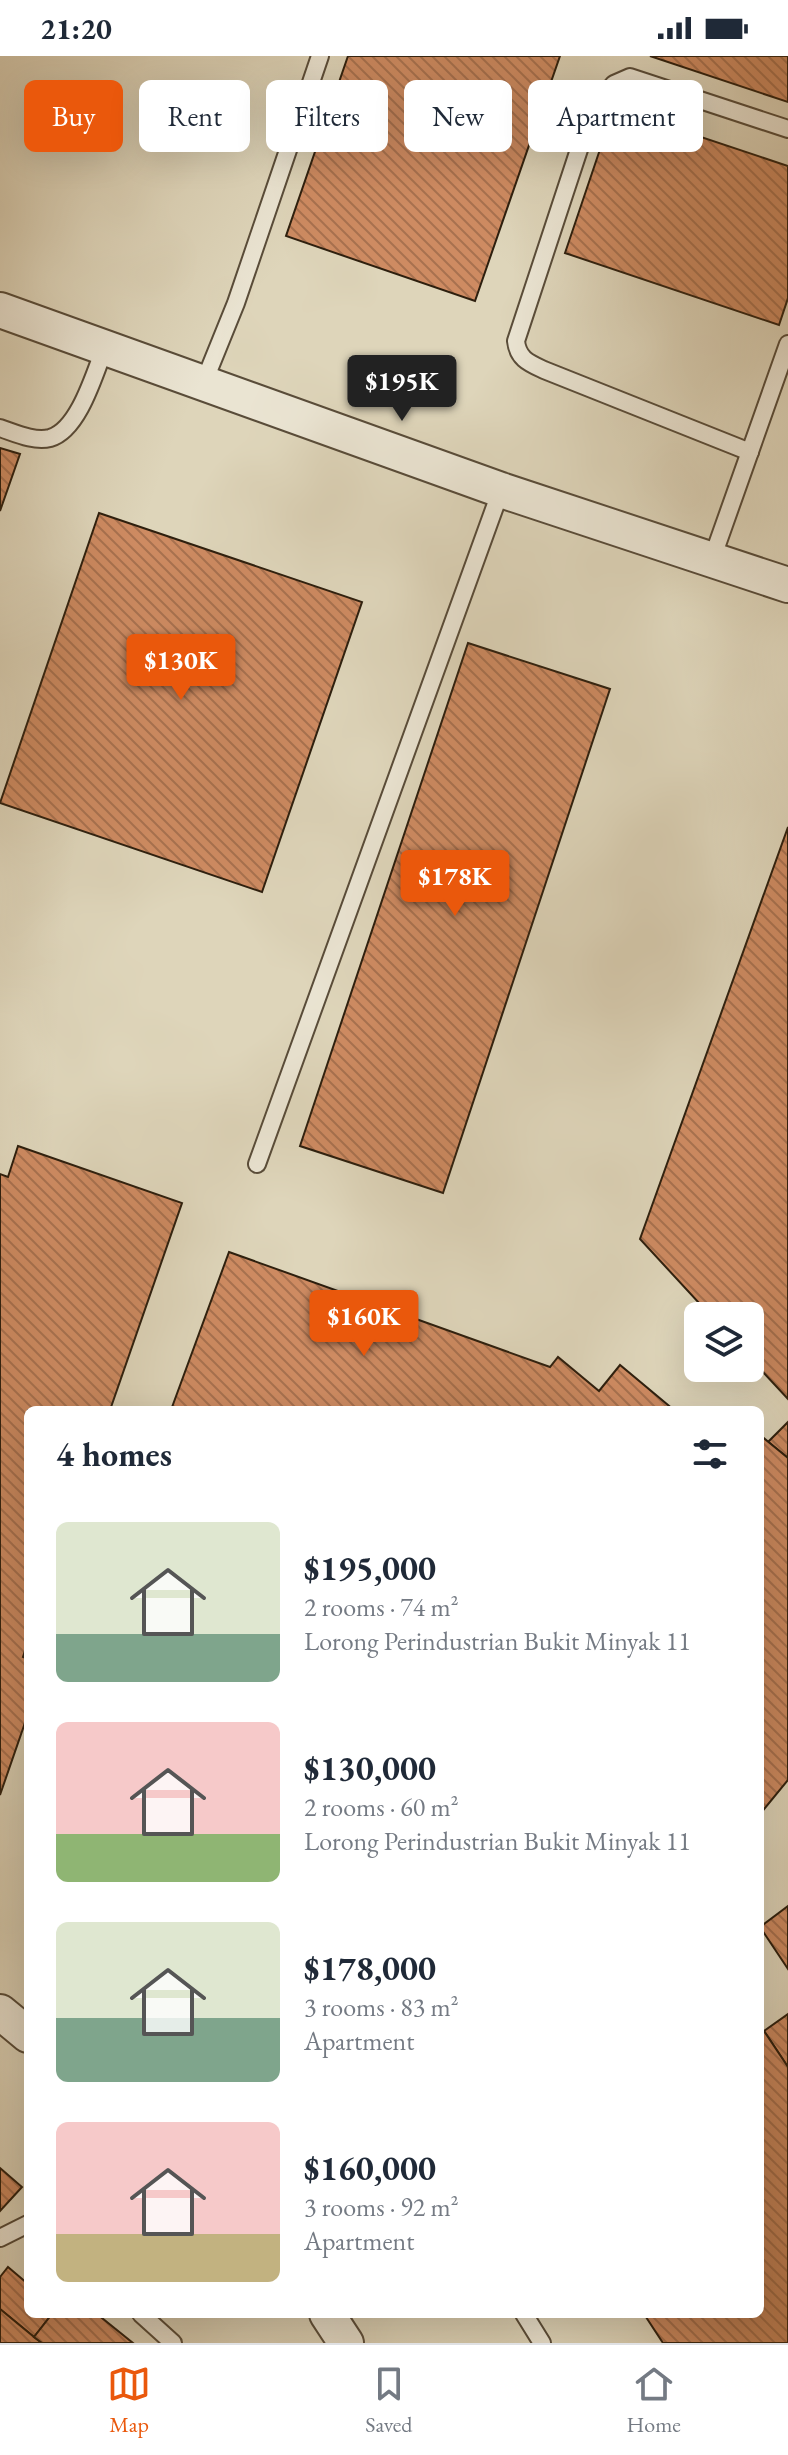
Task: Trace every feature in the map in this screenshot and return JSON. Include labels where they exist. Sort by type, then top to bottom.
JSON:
[{"type":"street","points":[[0,310],[501,490],[788,585]]},
{"type":"street","points":[[0,2012],[24,2032]]},
{"type":"street","points":[[330,2318],[346,2343]]},
{"type":"lane","points":[[204,382],[236,303],[320,56]]},
{"type":"lane","points":[[750,452],[544,370],[517,352],[516,341],[592,110],[614,84],[630,77],[788,129]]},
{"type":"lane","points":[[712,559],[788,344]]},
{"type":"lane","points":[[0,428],[32,438],[50,438],[66,430],[82,403],[105,347]]},
{"type":"lane","points":[[257,1164],[501,490]]},
{"type":"lane","points":[[0,2238],[24,2226]]},
{"type":"lane","points":[[145,2318],[173,2343]]},
{"type":"lane","points":[[526,2318],[542,2343]]},
{"type":"building","points":[[348,56],[560,56],[552,80],[528,80],[528,148],[475,301],[286,236],[315,152],[388,152],[388,80],[340,80]]},
{"type":"building","points":[[650,56],[788,56],[788,102]]},
{"type":"building","points":[[703,138],[788,166],[788,298],[779,325],[565,253],[599,152],[703,152]]},
{"type":"building","points":[[0,448],[20,454],[0,511]]},
{"type":"building","points":[[99,513],[362,602],[262,892],[0,803]]},
{"type":"building","points":[[468,643],[610,689],[443,1193],[300,1146]]},
{"type":"building","points":[[788,827],[788,1399],[764,1373],[764,1302],[698,1302],[640,1239]]},
{"type":"building","points":[[18,1146],[182,1203],[111,1406],[24,1406],[24,1726],[0,1795],[0,1174],[8,1177]]},
{"type":"building","points":[[229,1252],[550,1367],[558,1357],[599,1391],[620,1365],[669,1406],[172,1406]]},
{"type":"building","points":[[788,1422],[788,1458],[768,1442]]},
{"type":"building","points":[[764,1438],[788,1458],[788,1780],[764,1809]]},
{"type":"building","points":[[788,1906],[788,1969],[764,1933],[764,1924]]},
{"type":"building","points":[[788,2014],[788,2067],[764,2031]]},
{"type":"building","points":[[764,2031],[788,2067],[788,2343],[663,2343],[647,2318],[764,2318]]},
{"type":"building","points":[[0,2168],[22,2187],[0,2211]]},
{"type":"building","points":[[8,2267],[24,2281],[24,2318],[49,2318],[34,2337],[0,2309],[0,2277]]},
{"type":"building","points":[[0,2309],[34,2337],[42,2343],[0,2343]]},
{"type":"building","points":[[49,2318],[102,2318],[133,2343],[42,2343],[34,2337]]}]
